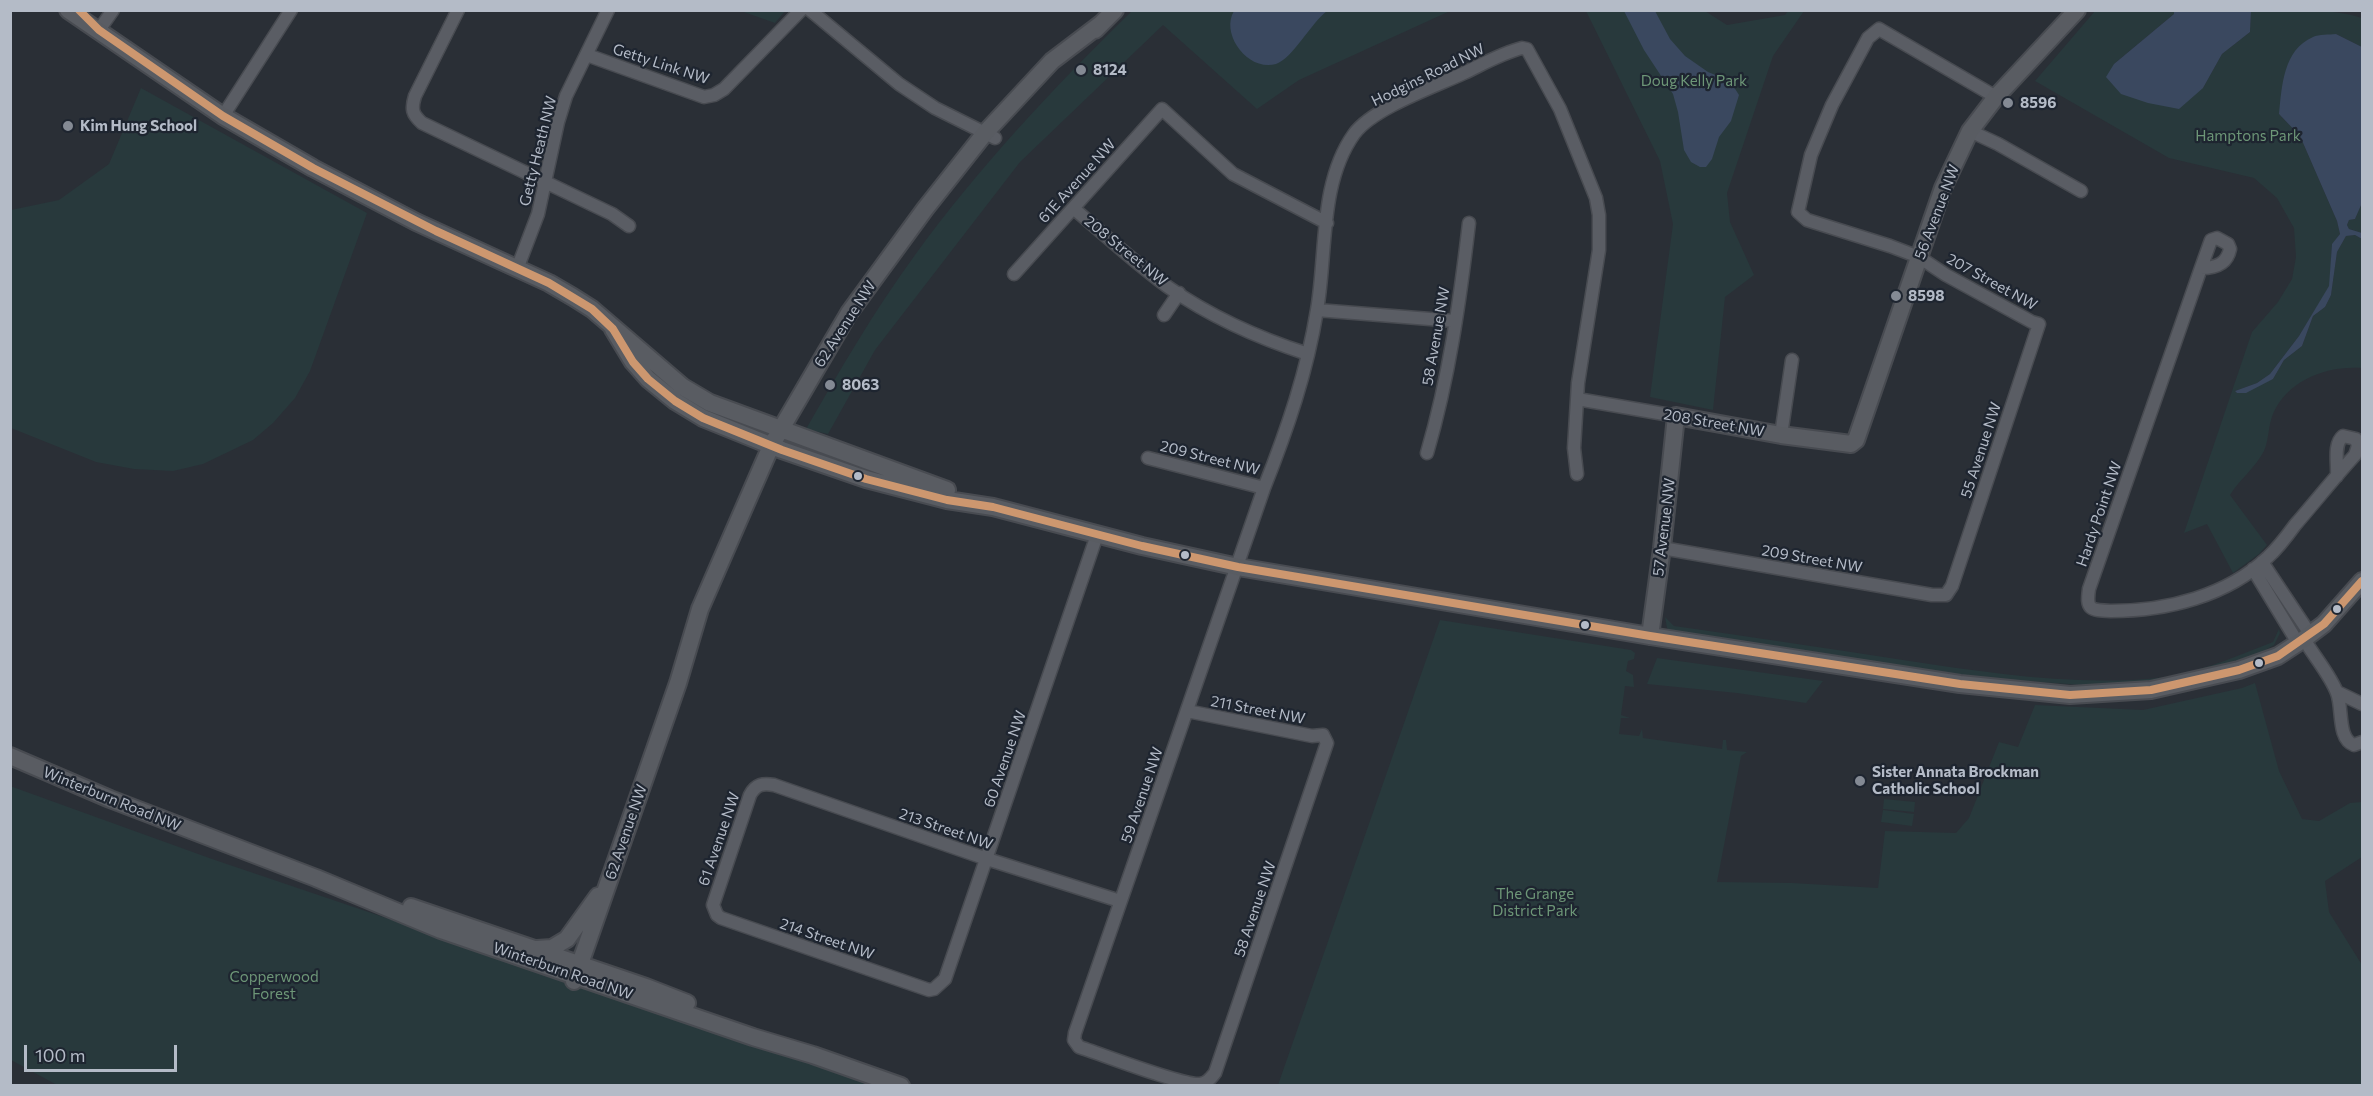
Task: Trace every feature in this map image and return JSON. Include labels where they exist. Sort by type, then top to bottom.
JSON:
[{"type":"street","points":[[68,10],[223,116],[321,173],[573,297],[592,309],[683,387],[701,398],[736,414],[993,507],[1097,535],[1238,567],[1650,636],[1960,684],[2070,695],[2151,690],[2239,670],[2278,656],[2324,624],[2362,581]]},
{"type":"street","points":[[78,10],[99,30]]},
{"type":"street","points":[[99,30],[113,10]]},
{"type":"street","points":[[223,116],[291,10]]},
{"type":"street","points":[[458,10],[415,96],[412,108],[414,116],[422,123],[612,214],[629,226]]},
{"type":"street","name":"Getty Heath NW","points":[[518,269],[538,214],[561,110],[608,10]]},
{"type":"street","name":"Getty Link NW","points":[[586,55],[704,97],[714,95],[724,89],[801,10]]},
{"type":"street","points":[[810,10],[899,84],[935,108],[990,136]]},
{"type":"street","name":"62 Avenue NW","points":[[577,974],[678,683],[777,448],[865,311],[990,136],[1052,61],[1102,23],[1115,10]]},
{"type":"street","name":"56 Avenue NW","points":[[1851,444],[1856,440],[1944,188],[1970,131],[1996,97],[2077,10]]},
{"type":"street","name":"207 Street NW","points":[[1996,97],[1879,29],[1868,38],[1832,105],[1811,155],[1798,212],[1807,220],[1919,257],[1946,275],[2039,324]]},
{"type":"street","name":"Hodgins Road NW","points":[[1238,567],[1264,488],[1286,432],[1308,354],[1317,310],[1329,192],[1338,162],[1354,133],[1366,122],[1394,105],[1516,49],[1527,49],[1565,120],[1596,198],[1599,215],[1599,250],[1578,382],[1574,448],[1577,474]]},
{"type":"street","name":"61E Avenue NW","points":[[1014,274],[1162,109],[1233,174],[1327,223]]},
{"type":"street","points":[[1970,131],[1998,144],[2080,191]]},
{"type":"street","name":"208 Street NW","points":[[1073,208],[1179,293],[1239,328],[1308,354]]},
{"type":"street","name":"58 Avenue NW","points":[[1426,453],[1438,414],[1455,321],[1469,223]]},
{"type":"street","name":"Hardy Point NW","points":[[2201,268],[2089,589],[2087,603],[2095,610],[2118,611],[2170,605],[2205,596],[2242,578],[2258,566]]},
{"type":"street","name":"208 Street NW","points":[[1164,315],[1179,293]]},
{"type":"street","points":[[1317,310],[1455,321]]},
{"type":"street","name":"55 Avenue NW","points":[[1952,586],[2039,324]]},
{"type":"street","points":[[613,329],[633,362],[662,391],[703,418],[777,448],[866,479],[947,500],[993,507]]},
{"type":"street","points":[[1781,435],[1792,360]]},
{"type":"street","name":"208 Street NW","points":[[1577,399],[1781,435],[1851,444]]},
{"type":"street","name":"57 Avenue NW","points":[[1650,636],[1676,417]]},
{"type":"street","name":"209 Street NW","points":[[1148,458],[1264,488]]},
{"type":"street","points":[[2337,476],[2258,566],[2337,692],[2344,737],[2350,744],[2362,742]]},
{"type":"street","name":"60 Avenue NW","points":[[934,989],[945,979],[1097,535]]},
{"type":"street","name":"209 Street NW","points":[[1662,548],[1932,595],[1946,595],[1952,586]]},
{"type":"street","name":"59 Avenue NW","points":[[1198,1084],[1079,1047],[1074,1041],[1120,901],[1238,567]]},
{"type":"street","points":[[2337,692],[2362,704]]},
{"type":"street","name":"211 Street NW","points":[[1187,711],[1312,736],[1323,735]]},
{"type":"street","name":"58 Avenue NW","points":[[1198,1084],[1209,1081],[1215,1073],[1328,743],[1323,735]]},
{"type":"street","name":"Winterburn Road NW","points":[[10,756],[132,807],[316,878],[412,919],[901,1086]]},
{"type":"street","name":"213 Street NW","points":[[763,783],[987,860],[1120,901]]},
{"type":"street","name":"61 Avenue NW","points":[[714,910],[713,905],[750,795],[753,789],[763,783]]},
{"type":"street","name":"Winterburn Road NW","points":[[316,878],[412,907],[535,949],[577,974]]},
{"type":"street","points":[[535,949],[552,948],[567,939],[609,881]]},
{"type":"street","name":"214 Street NW","points":[[714,910],[721,918],[732,922],[929,990],[934,989]]},
{"type":"green space","points":[[785,10],[775,23],[741,11]]},
{"type":"green space","points":[[1132,11],[1450,11],[1299,80],[1257,109],[1163,25],[1020,162],[875,350],[828,434],[806,429],[871,319],[940,222],[1018,128]]},
{"type":"green space","name":"Doug Kelly Park","points":[[1586,11],[1705,11],[1727,25],[1785,15],[1788,11],[1804,11],[1773,56],[1727,193],[1730,222],[1754,275],[1725,297],[1713,410],[1650,397],[1673,224],[1660,161]]},
{"type":"green space","name":"Hamptons Park","points":[[2095,11],[2174,11],[2174,14],[2114,64],[2203,88],[2222,54],[2250,32],[2251,11],[2321,11],[2362,18],[2362,47],[2336,34],[2279,114],[2300,136],[2337,221],[2340,234],[2332,245],[2330,286],[2299,336],[2270,374],[2257,383],[2235,391],[2237,393],[2273,379],[2284,360],[2302,346],[2313,316],[2325,307],[2331,295],[2337,252],[2346,236],[2355,235],[2362,239],[2362,368],[2336,369],[2310,377],[2288,392],[2279,402],[2271,419],[2264,451],[2230,495],[2267,545],[2259,554],[2233,573],[2207,524],[2184,533],[2252,332],[2278,302],[2292,279],[2296,257],[2294,228],[2277,198],[2254,178],[2169,158],[2035,81]]},
{"type":"green space","points":[[141,88],[367,213],[310,371],[295,398],[273,423],[253,440],[203,464],[173,471],[134,469],[96,462],[11,428],[11,210],[59,200],[109,164]]},
{"type":"green space","points":[[2362,203],[2362,233],[2349,229],[2347,225],[2349,220],[2355,219]]},
{"type":"green space","points":[[1665,617],[1674,626],[1963,669],[2086,680],[2147,679],[2180,674],[2212,665],[2273,642],[2279,629],[2280,633],[2274,645],[2252,658],[2207,672],[2148,684],[2096,686],[1984,678],[1671,632],[1667,628]]},
{"type":"green space","name":"The Grange District Park","points":[[1440,620],[1631,650],[1635,653],[1634,659],[1628,661],[1626,671],[1633,675],[1634,687],[1625,686],[1621,715],[1630,718],[1621,718],[1619,734],[1639,736],[1642,729],[1643,738],[1722,749],[1723,740],[1726,740],[1727,750],[1747,752],[1741,756],[1717,882],[1878,888],[1885,831],[1956,833],[1969,818],[1999,742],[2018,747],[2035,705],[2143,710],[2242,688],[2255,683],[2279,771],[2302,819],[2319,821],[2350,803],[2362,802],[2362,857],[2325,881],[2329,912],[2362,965],[2362,1085],[1278,1085]]},
{"type":"green space","points":[[1657,658],[1823,681],[1806,703],[1647,684]]},
{"type":"green space","name":"Copperwood Forest","points":[[10,786],[212,859],[879,1085],[57,1085],[11,1060]]},
{"type":"green space","points":[[1884,799],[1915,802],[1914,812],[1883,809]]},
{"type":"green space","points":[[1883,810],[1914,814],[1912,826],[1881,822]]},
{"type":"water","points":[[1234,10],[1327,11],[1289,55],[1276,64],[1266,65],[1247,57],[1239,49],[1231,30]]},
{"type":"water","points":[[1624,11],[1655,11],[1670,39],[1685,56],[1708,72],[1730,81],[1739,95],[1731,121],[1719,137],[1712,159],[1706,167],[1700,167],[1691,162],[1684,150],[1673,94],[1644,50]]},
{"type":"water","points":[[2174,11],[2251,11],[2250,32],[2222,54],[2203,88],[2179,109],[2148,103],[2121,94],[2106,77],[2114,64],[2174,14]]},
{"type":"water","points":[[2336,34],[2362,47],[2362,203],[2355,219],[2349,220],[2347,225],[2349,229],[2362,233],[2362,239],[2355,235],[2346,236],[2337,252],[2331,295],[2325,307],[2313,316],[2302,346],[2284,360],[2273,379],[2246,393],[2237,393],[2235,391],[2257,383],[2270,374],[2299,336],[2329,286],[2332,244],[2340,234],[2337,221],[2300,136],[2279,114],[2283,81],[2295,51],[2313,37]]},
{"type":"transit line","points":[[79,10],[99,30],[223,116],[313,168],[436,231],[549,283],[592,309],[613,329],[633,362],[648,379],[675,401],[703,418],[782,450],[866,479],[947,500],[993,507],[1142,546],[1238,567],[1650,636],[1960,684],[2070,695],[2151,690],[2239,670],[2278,656],[2324,624],[2362,581]]},
{"type":"place","name":"8124","points":[[1081,70]]},
{"type":"place","name":"8596","points":[[2008,103]]},
{"type":"place","name":"Kim Hung School","points":[[68,126]]},
{"type":"place","name":"8598","points":[[1896,296]]},
{"type":"place","name":"8063","points":[[830,385]]},
{"type":"place","name":"Sister Annata Brockman Catholic School","points":[[1860,781]]}]
